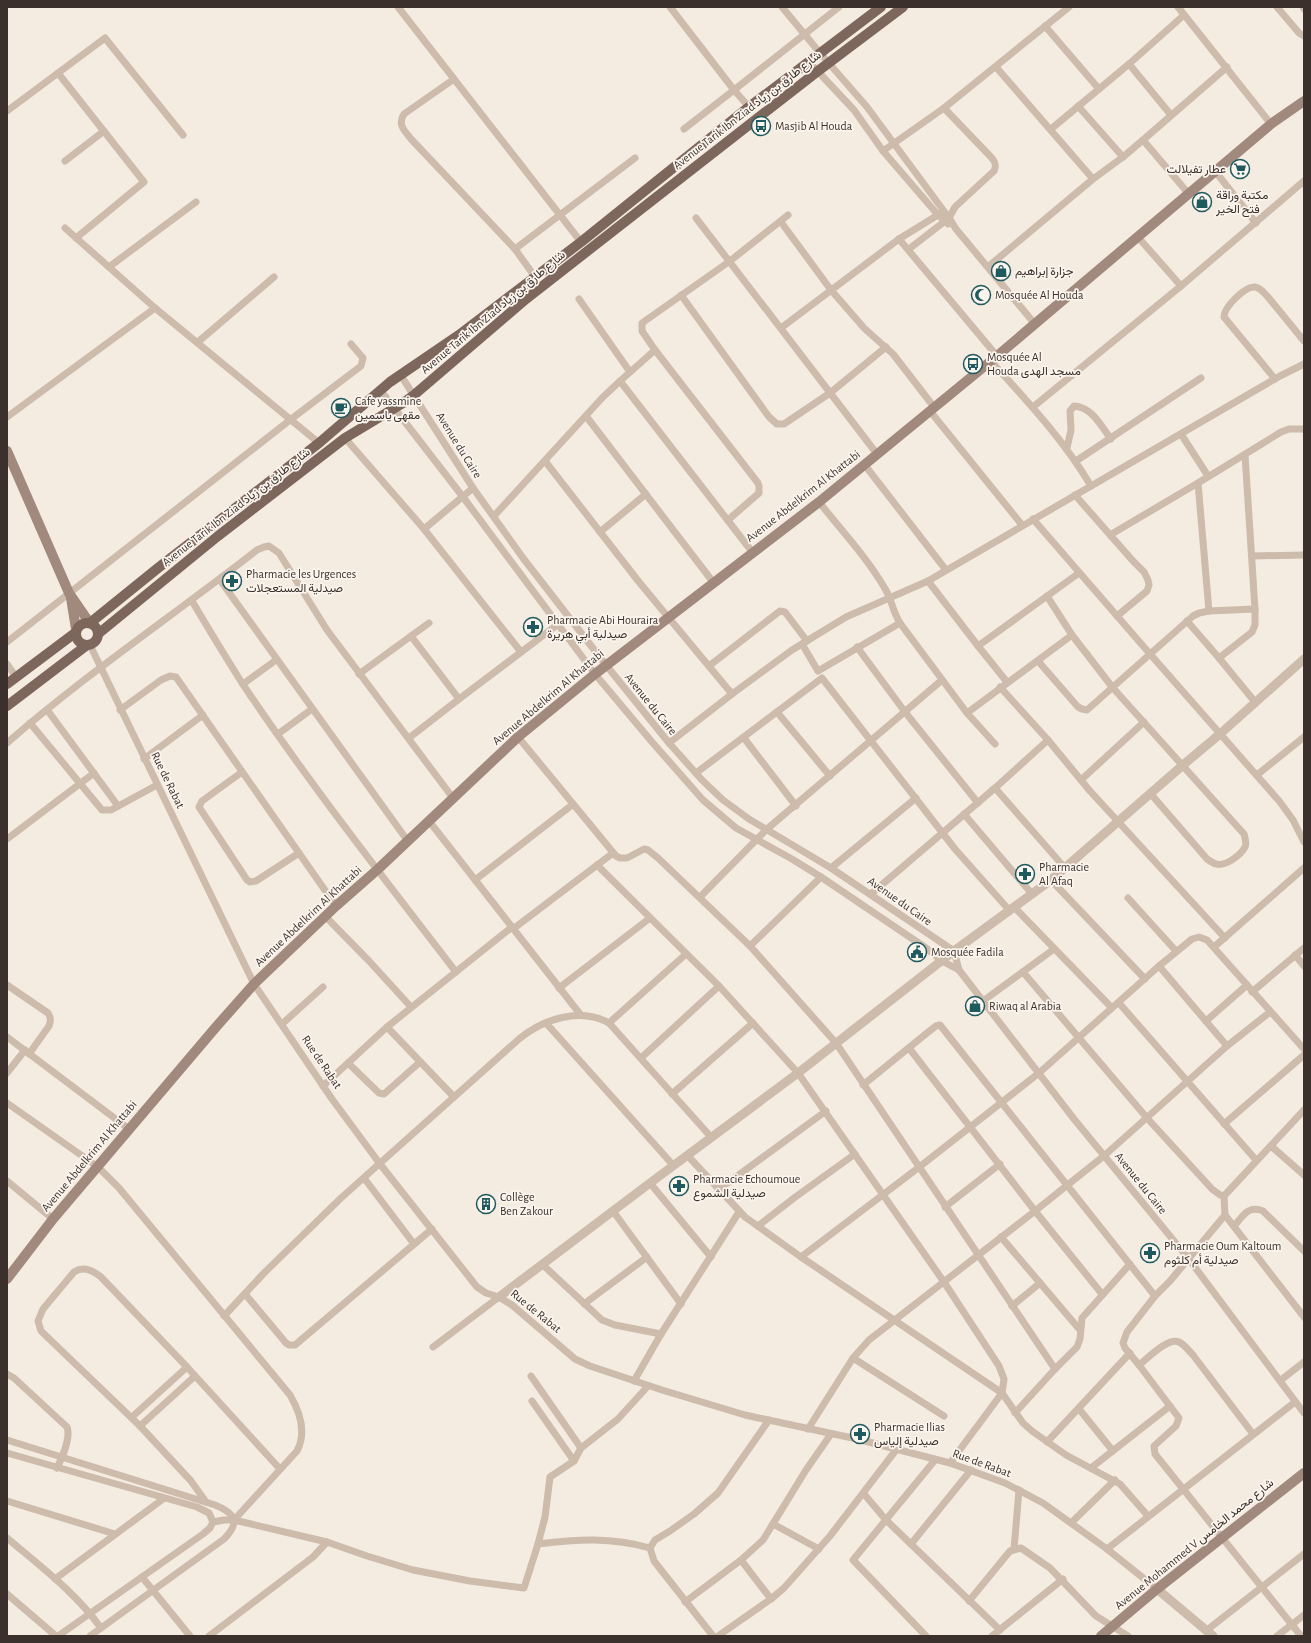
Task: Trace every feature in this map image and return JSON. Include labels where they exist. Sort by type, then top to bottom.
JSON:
[{"type":"main road","name":"Avenue Tarik Ibn Ziad شارع طارق بن زياد","points":[[90,622],[319,443],[400,374],[459,335],[581,242],[749,107],[881,7]]},
{"type":"main road","name":"Avenue Tarik Ibn Ziad شارع طارق بن زياد","points":[[98,634],[222,533],[345,438],[414,395],[526,299],[818,71],[903,7]]},
{"type":"main road","name":"Avenue Abdelkrim Al Khattabi","points":[[7,1279],[53,1219],[254,984],[518,737],[606,665],[818,502],[994,358],[1188,193],[1272,124],[1304,101]]},
{"type":"main road","points":[[7,451],[70,595],[90,622],[95,625],[98,634],[97,639],[7,706]]},
{"type":"main road","points":[[70,595],[78,641],[88,645]]},
{"type":"main road","points":[[7,684],[76,631],[79,625],[84,622],[90,622]]},
{"type":"main road","name":"Avenue Mohammed V شارع محمد الخامس","points":[[1101,1636],[1157,1589],[1304,1473]]},
{"type":"street","points":[[398,7],[581,242]]},
{"type":"street","points":[[670,7],[734,90],[749,107]]},
{"type":"street","points":[[782,7],[867,107],[894,143],[941,213]]},
{"type":"street","points":[[684,129],[839,7]]},
{"type":"street","points":[[883,151],[944,108],[1069,7]]},
{"type":"street","points":[[1178,7],[1272,124]]},
{"type":"street","points":[[1277,7],[1299,33],[1304,36]]},
{"type":"street","points":[[1051,129],[1129,64],[1184,15]]},
{"type":"street","points":[[1045,26],[1099,89]]},
{"type":"street","points":[[7,111],[105,38],[183,136]]},
{"type":"street","points":[[809,62],[854,110],[883,151],[956,229],[1034,323]]},
{"type":"street","points":[[1129,64],[1171,115]]},
{"type":"street","points":[[996,67],[1094,179]]},
{"type":"street","points":[[988,266],[1123,157],[1227,67]]},
{"type":"street","points":[[58,73],[144,182],[76,238]]},
{"type":"street","points":[[454,79],[404,114],[401,126],[411,139],[515,249],[535,276]]},
{"type":"street","points":[[1078,106],[1123,157]]},
{"type":"street","points":[[909,249],[947,220],[955,207],[994,171],[996,166],[990,156],[944,108]]},
{"type":"street","points":[[65,161],[104,131]]},
{"type":"street","points":[[1143,140],[1188,193]]},
{"type":"street","points":[[515,249],[635,158]]},
{"type":"street","points":[[1215,171],[1256,223]]},
{"type":"street","points":[[1032,407],[1181,286],[1304,181]]},
{"type":"street","points":[[109,267],[196,202]]},
{"type":"street","points":[[781,328],[899,238],[941,213],[955,207]]},
{"type":"street","points":[[728,520],[759,493],[758,483],[655,350],[642,331],[641,324],[730,261],[788,215]]},
{"type":"street","points":[[696,218],[877,454]]},
{"type":"street","points":[[781,222],[831,290],[864,328],[886,347],[1022,525]]},
{"type":"street","points":[[65,228],[155,308],[319,443]]},
{"type":"street","points":[[1137,236],[1181,286]]},
{"type":"street","points":[[899,238],[1032,407],[1047,422],[1067,448],[1091,486]]},
{"type":"street","points":[[198,342],[274,277]]},
{"type":"street","points":[[1275,379],[1224,317],[1225,310],[1250,287],[1256,287],[1262,290],[1304,341]]},
{"type":"street","points":[[681,295],[769,417],[777,424],[784,424],[830,393],[886,347]]},
{"type":"street","points":[[579,299],[630,372]]},
{"type":"street","points":[[7,417],[155,308]]},
{"type":"street","points":[[7,642],[70,595],[290,420],[361,366],[363,358],[351,344]]},
{"type":"street","points":[[494,516],[586,416],[620,381],[655,350]]},
{"type":"street","points":[[669,743],[732,694],[805,642],[846,617],[928,581],[1022,525],[1275,379],[1304,364]]},
{"type":"street","name":"Avenue du Caire","points":[[400,374],[473,488],[523,558],[669,743],[710,788],[738,811],[767,830],[832,868],[954,951],[959,970],[1039,1073],[1188,1258],[1304,1413]]},
{"type":"street","points":[[1076,462],[1201,378]]},
{"type":"street","points":[[620,381],[753,553]]},
{"type":"street","name":"Avenue du Caire","points":[[381,391],[463,497],[595,674],[703,800],[736,828],[792,859],[926,948],[942,961],[959,970]]},
{"type":"street","points":[[1067,448],[1071,430],[1070,411],[1074,406],[1087,410],[1111,439]]},
{"type":"street","points":[[586,416],[713,582]]},
{"type":"street","points":[[1110,535],[1281,432],[1289,429],[1304,429]]},
{"type":"street","points":[[1181,434],[1208,476]]},
{"type":"street","points":[[345,438],[424,529],[521,652]]},
{"type":"street","points":[[1219,658],[1252,632],[1255,625],[1245,455]]},
{"type":"street","points":[[545,461],[668,617],[732,694]]},
{"type":"street","points":[[864,464],[946,570]]},
{"type":"street","points":[[1198,483],[1209,611]]},
{"type":"street","points":[[424,529],[473,488]]},
{"type":"street","points":[[600,532],[646,494]]},
{"type":"street","points":[[1075,495],[1144,572],[1149,585],[1147,591],[1118,616]]},
{"type":"street","points":[[818,502],[872,569],[890,597],[893,610],[900,623],[967,713],[995,744]]},
{"type":"street","points":[[1033,519],[1280,802],[1293,820],[1304,842]]},
{"type":"street","points":[[7,743],[100,668],[220,580],[257,550],[267,546],[274,548],[279,553],[327,630],[454,798]]},
{"type":"street","points":[[1252,556],[1304,555]]},
{"type":"street","points":[[978,646],[1079,573]]},
{"type":"street","points":[[220,580],[276,660],[407,840]]},
{"type":"street","points":[[928,581],[1007,682]]},
{"type":"street","points":[[1047,596],[1072,635],[1113,688],[1244,834],[1246,843],[1244,848],[1239,854],[1227,862],[1220,865],[1215,864],[1208,859],[1150,793]]},
{"type":"street","points":[[192,601],[243,684],[278,734],[377,870],[456,972]]},
{"type":"street","points":[[1038,662],[1078,707],[1087,710],[1187,621],[1199,613],[1209,611],[1255,609]]},
{"type":"street","points":[[709,666],[774,615],[782,611],[787,614],[805,642],[822,678],[970,868],[1054,949],[1112,1008]]},
{"type":"street","points":[[1187,621],[1255,702]]},
{"type":"street","points":[[359,674],[429,623]]},
{"type":"street","points":[[818,671],[900,623]]},
{"type":"street","points":[[409,738],[458,699],[557,625]]},
{"type":"street","points":[[967,713],[1000,687],[1038,662],[1072,635]]},
{"type":"street","points":[[411,636],[458,699]]},
{"type":"street","name":"Rue de Rabat","points":[[88,645],[254,984],[323,1086],[380,1164],[477,1287],[520,1310],[576,1358],[590,1366],[648,1386],[769,1420],[950,1463],[1019,1490],[1043,1503],[1107,1549],[1210,1633]]},
{"type":"street","points":[[857,647],[905,712],[978,803]]},
{"type":"street","points":[[433,1347],[673,1165],[798,1073],[954,951],[1051,880],[1220,734],[1304,659]]},
{"type":"street","points":[[243,684],[276,660]]},
{"type":"street","points":[[7,664],[16,676]]},
{"type":"street","points":[[120,710],[161,680],[173,676],[178,679],[336,906]]},
{"type":"street","points":[[696,773],[822,678]]},
{"type":"street","points":[[700,897],[767,830],[942,680]]},
{"type":"street","points":[[1000,687],[1048,740],[1118,822],[1225,938]]},
{"type":"street","points":[[278,734],[312,710]]},
{"type":"street","points":[[48,711],[118,806]]},
{"type":"street","points":[[777,712],[830,776]]},
{"type":"street","points":[[144,759],[203,715]]},
{"type":"street","points":[[1081,780],[1144,722]]},
{"type":"street","points":[[30,724],[102,810],[108,811],[157,785]]},
{"type":"street","points":[[518,737],[572,805],[613,853],[624,859],[640,850],[648,850],[700,897],[750,946],[836,1043],[918,1168],[1054,1369]]},
{"type":"street","points":[[1257,775],[1304,737]]},
{"type":"street","points":[[744,738],[796,806]]},
{"type":"street","points":[[871,894],[996,788],[1048,740]]},
{"type":"street","points":[[242,772],[202,802],[199,807],[244,876],[250,882],[256,881],[299,853]]},
{"type":"street","points":[[7,839],[94,773]]},
{"type":"street","points":[[996,788],[1066,868]]},
{"type":"street","points":[[832,868],[916,798]]},
{"type":"street","points":[[475,880],[572,805]]},
{"type":"street","points":[[964,814],[1032,894]]},
{"type":"street","points":[[429,821],[580,1014]]},
{"type":"street","points":[[323,1086],[410,1007],[512,928],[613,853]]},
{"type":"street","points":[[597,865],[719,986],[798,1073],[944,1282],[999,1366],[1004,1379],[1002,1393],[950,1463]]},
{"type":"street","points":[[1214,947],[1304,868]]},
{"type":"street","points":[[750,946],[821,878]]},
{"type":"street","points":[[1051,880],[1145,979]]},
{"type":"street","points":[[1128,898],[1176,951]]},
{"type":"street","points":[[325,916],[369,960],[410,1007]]},
{"type":"street","points":[[559,988],[650,918]]},
{"type":"street","points":[[801,1257],[1039,1073],[1176,951],[1192,939],[1199,937],[1207,940],[1304,1049]]},
{"type":"street","points":[[1252,992],[1304,948]]},
{"type":"street","points":[[983,1001],[1054,949]]},
{"type":"street","points":[[609,1023],[686,954]]},
{"type":"street","points":[[1295,955],[1304,966]]},
{"type":"street","points":[[1159,966],[1227,1046]]},
{"type":"street","points":[[1023,972],[1147,1118],[1212,1189],[1224,1196]]},
{"type":"street","points":[[7,985],[48,1012],[51,1021],[49,1026],[7,1073]]},
{"type":"street","points":[[641,1058],[719,986]]},
{"type":"street","points":[[1206,1021],[1247,986]]},
{"type":"street","points":[[282,1024],[323,987]]},
{"type":"street","points":[[1119,1002],[1256,1160]]},
{"type":"street","points":[[808,1429],[853,1358],[869,1340],[1105,1156],[1227,1046],[1270,1012]]},
{"type":"street","points":[[224,1316],[264,1273],[341,1198],[526,1032],[546,1023],[580,1014],[600,1018],[609,1023],[711,1137]]},
{"type":"street","points":[[546,1023],[673,1165]]},
{"type":"street","points":[[672,1094],[753,1023]]},
{"type":"street","points":[[863,1084],[940,1025],[1155,1296]]},
{"type":"street","points":[[387,1027],[454,1097]]},
{"type":"street","points":[[7,1037],[129,1129]]},
{"type":"street","points":[[909,1048],[1035,1211],[1102,1294]]},
{"type":"street","points":[[1224,1124],[1304,1055]]},
{"type":"street","points":[[348,1063],[379,1093],[384,1094],[420,1062]]},
{"type":"street","points":[[7,1103],[98,1167],[119,1188],[290,1395],[299,1412],[302,1435],[301,1443],[297,1451],[234,1520],[231,1531],[224,1539],[90,1636]]},
{"type":"street","points":[[1304,1110],[1224,1196],[1225,1215],[1304,1317]]},
{"type":"street","points":[[718,1190],[826,1111]]},
{"type":"street","points":[[1271,1146],[1304,1175]]},
{"type":"street","points":[[758,1226],[855,1154]]},
{"type":"street","points":[[687,1155],[739,1212],[801,1257],[1002,1393],[1023,1423],[1066,1455],[1115,1480],[1131,1494],[1148,1516]]},
{"type":"street","points":[[945,1207],[1000,1164]]},
{"type":"street","points":[[364,1178],[414,1244]]},
{"type":"street","points":[[7,1181],[53,1219]]},
{"type":"street","points":[[650,1183],[710,1257]]},
{"type":"street","points":[[1234,1226],[1247,1212],[1256,1208],[1263,1211],[1304,1251]]},
{"type":"street","points":[[613,1211],[681,1304]]},
{"type":"street","points":[[634,1381],[661,1334],[739,1212]]},
{"type":"street","points":[[1225,1215],[1170,1281],[1155,1296],[1124,1338],[1123,1343],[1125,1348],[1179,1418],[1176,1426],[1156,1444],[1154,1450],[1155,1454],[1302,1636]]},
{"type":"street","points":[[245,1294],[286,1343],[295,1346],[432,1229]]},
{"type":"street","points":[[1001,1237],[1080,1330]]},
{"type":"street","points":[[584,1304],[647,1257]]},
{"type":"street","points":[[1015,1413],[1054,1369],[1077,1347],[1080,1339],[1082,1318],[1130,1264]]},
{"type":"street","points":[[543,1265],[598,1317],[608,1323],[661,1334]]},
{"type":"street","points":[[206,1502],[191,1481],[132,1417],[44,1335],[38,1321],[43,1310],[74,1272],[80,1269],[86,1269],[94,1271],[101,1277],[187,1367],[280,1469]]},
{"type":"street","points":[[1012,1306],[1040,1283]]},
{"type":"street","points":[[1139,1365],[1162,1346],[1178,1341],[1193,1355],[1253,1434]]},
{"type":"street","points":[[1047,1442],[1130,1354]]},
{"type":"street","points":[[853,1358],[944,1416]]},
{"type":"street","points":[[1280,1380],[1304,1362]]},
{"type":"street","points":[[132,1417],[187,1367]]},
{"type":"street","points":[[7,1374],[14,1378],[67,1427],[68,1433],[62,1457],[57,1468]]},
{"type":"street","points":[[140,1426],[195,1376]]},
{"type":"street","points":[[531,1376],[581,1448]]},
{"type":"street","points":[[213,1522],[234,1520],[327,1542],[413,1570],[470,1581],[524,1588],[545,1517],[550,1477],[574,1461],[581,1448],[618,1418],[648,1386]]},
{"type":"street","points":[[532,1401],[574,1461]]},
{"type":"street","points":[[1107,1549],[1296,1402]]},
{"type":"street","points":[[1091,1468],[1170,1406]]},
{"type":"street","points":[[1079,1409],[1114,1451]]},
{"type":"street","points":[[713,1636],[654,1561],[650,1548],[655,1540],[694,1514],[718,1493],[769,1420]]},
{"type":"street","points":[[685,1602],[741,1560],[763,1540],[806,1470],[831,1434]]},
{"type":"street","points":[[7,1440],[206,1502],[229,1512],[234,1520]]},
{"type":"street","points":[[718,1636],[771,1599],[789,1582],[864,1494],[896,1450]]},
{"type":"street","points":[[7,1453],[204,1510],[209,1513],[213,1522]]},
{"type":"street","points":[[926,1636],[853,1560],[935,1460]]},
{"type":"street","points":[[911,1544],[971,1470]]},
{"type":"street","points":[[1071,1523],[1115,1480]]},
{"type":"street","points":[[1014,1548],[1019,1490]]},
{"type":"street","points":[[864,1494],[886,1520],[1000,1630]]},
{"type":"street","points":[[55,1579],[163,1499]]},
{"type":"street","points":[[7,1501],[115,1534]]},
{"type":"street","points":[[7,1594],[57,1636],[203,1534],[210,1528],[213,1522]]},
{"type":"street","points":[[773,1524],[818,1549]]},
{"type":"street","points":[[7,1538],[55,1579],[90,1613],[101,1628]]},
{"type":"street","points":[[538,1544],[588,1539],[618,1540],[650,1548]]},
{"type":"street","points":[[208,1636],[313,1557],[327,1542]]},
{"type":"street","points":[[969,1601],[1010,1551],[1014,1548],[1021,1548],[1028,1551],[1050,1568],[1096,1616],[1128,1636]]},
{"type":"street","points":[[1210,1633],[1304,1554]]},
{"type":"street","points":[[741,1560],[771,1599]]},
{"type":"street","points":[[142,1577],[190,1636]]},
{"type":"street","points":[[992,1636],[1062,1579]]},
{"type":"street","points":[[1277,1636],[1304,1615]]},
{"type":"place","name":"Masjib Al Houda","points":[[761,126]]},
{"type":"place","name":"عطار تفيلالت","points":[[1240,169]]},
{"type":"place","name":"مكتبة وراقة فتح الخير","points":[[1202,202]]},
{"type":"place","name":"جزارة إبراهيم","points":[[1001,271]]},
{"type":"place","name":"Mosquée Al Houda","points":[[981,295]]},
{"type":"place","name":"Mosquée Al Houda مسجد الهدى","points":[[973,364]]},
{"type":"place","name":"Cafe yassmine مقهى ياسمين","points":[[341,408]]},
{"type":"place","name":"Pharmacie les Urgences صيدلية المستعجلات","points":[[232,581]]},
{"type":"place","name":"Pharmacie Abi Houraira صيدلية أبي هريرة","points":[[533,627]]},
{"type":"place","name":"Pharmacie Al Afaq","points":[[1025,874]]},
{"type":"place","name":"Mosquée Fadila","points":[[917,952]]},
{"type":"place","name":"Riwaq al Arabia","points":[[975,1006]]},
{"type":"place","name":"Pharmacie Echoumoue صيدلية الشموع","points":[[679,1186]]},
{"type":"place","name":"Collège Ben Zakour","points":[[486,1204]]},
{"type":"place","name":"Pharmacie Oum Kaltoum صيدلية أم كلثوم","points":[[1150,1253]]},
{"type":"place","name":"Pharmacie Ilias صيدلية إلياس","points":[[860,1434]]}]
